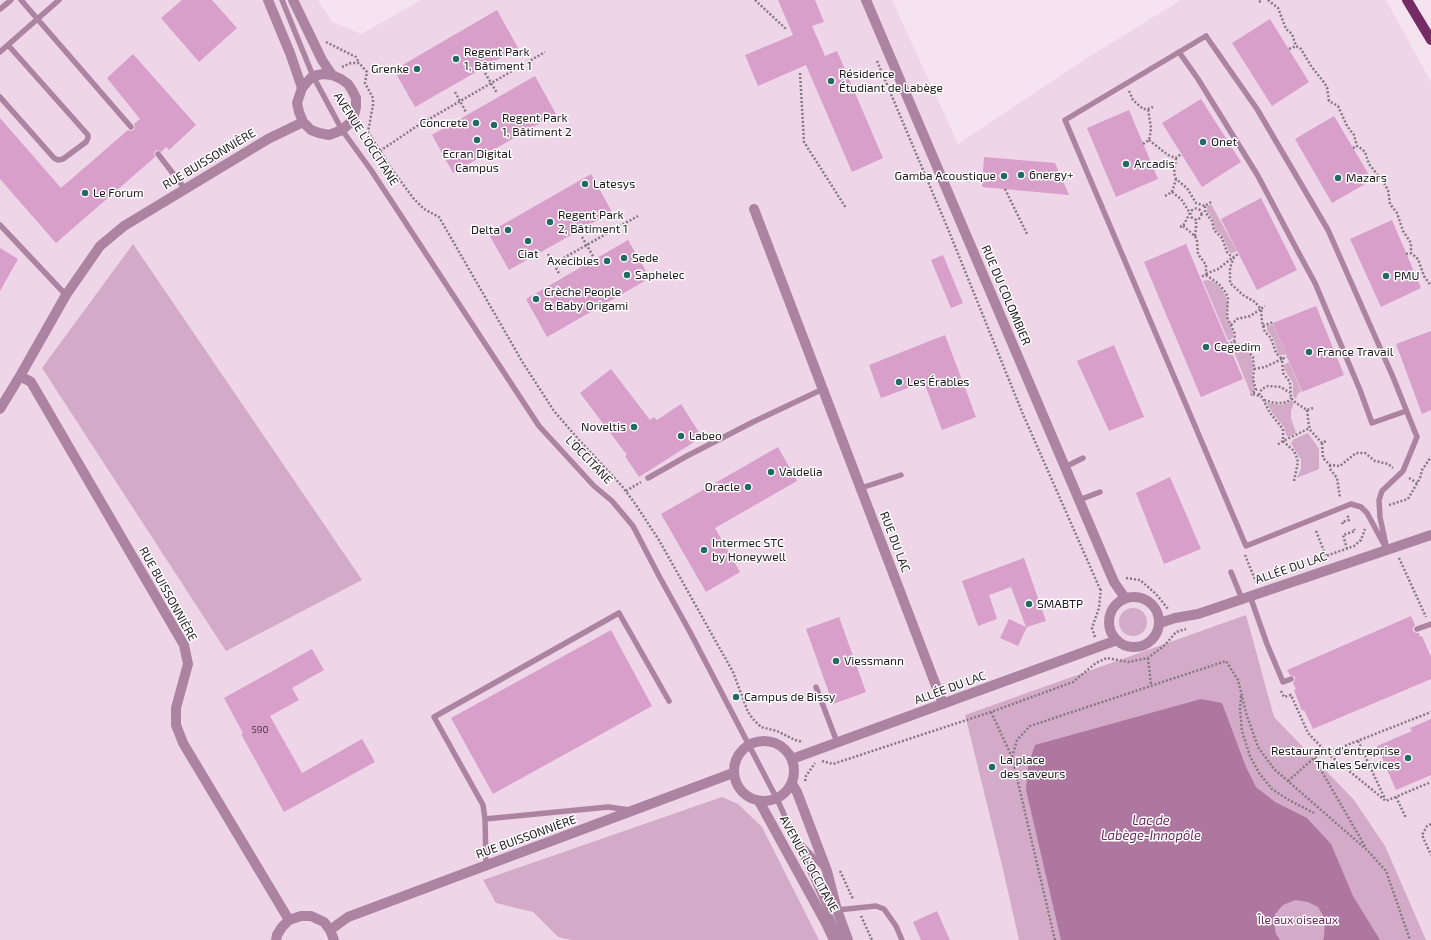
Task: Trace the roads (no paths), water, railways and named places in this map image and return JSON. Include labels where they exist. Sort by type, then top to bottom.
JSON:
[{"type":"main road","points":[[1407,0],[1431,40]]},
{"type":"street","points":[[268,0],[290,53],[302,88]]},
{"type":"street","name":"AVENUE L'OCCITANE","points":[[293,0],[322,60],[332,75]]},
{"type":"street","name":"RUE DU COLOMBIER","points":[[866,0],[1114,582],[1125,598]]},
{"type":"street","points":[[323,74],[332,75],[348,84],[352,90],[356,98],[356,107],[353,120],[342,130],[329,134],[319,133],[311,130],[303,122],[298,112],[298,103],[302,88],[313,76],[323,74]]},
{"type":"street","name":"RUE BUISSONNIÈRE","points":[[0,409],[66,295],[100,246],[124,226],[268,139],[303,122]]},
{"type":"street","name":"RUE DU LAC","points":[[754,209],[943,704]]},
{"type":"street","name":"RUE BUISSONNIÈRE","points":[[20,376],[31,382],[184,645],[188,664],[176,708],[176,725],[183,743],[290,920],[301,916],[311,916],[324,922],[332,935],[348,917],[733,773]]},
{"type":"street","name":"ALLÉE DU LAC","points":[[1160,623],[1175,618],[1198,614],[1392,552],[1431,535]]},
{"type":"street","points":[[1134,597],[1142,598],[1149,602],[1157,611],[1160,623],[1154,638],[1147,644],[1140,647],[1131,647],[1123,645],[1111,634],[1109,617],[1112,609],[1118,602],[1125,598],[1134,597]]},
{"type":"street","name":"ALLÉE DU LAC","points":[[792,759],[1116,640]]},
{"type":"street","points":[[758,741],[768,741],[778,744],[786,750],[792,759],[794,772],[792,784],[786,792],[777,799],[759,801],[750,798],[741,792],[736,783],[733,773],[736,757],[748,745],[758,741]]},
{"type":"street","name":"AVENUE L'OCCITANE","points":[[792,784],[797,792],[827,871]]},
{"type":"street","name":"AVENUE L'OCCITANE","points":[[759,801],[834,940]]},
{"type":"street","points":[[827,871],[837,910],[848,940]]},
{"type":"street","points":[[276,940],[282,927],[290,920]]},
{"type":"lane","points":[[0,9],[11,0]]},
{"type":"lane","points":[[21,0],[131,127]]},
{"type":"lane","points":[[0,52],[59,0]]},
{"type":"lane","name":"AVENUE L'OCCITANE","points":[[282,0],[313,76],[342,130],[371,170],[392,203]]},
{"type":"lane","points":[[1206,36],[1257,109],[1328,230],[1417,437],[1403,471],[1382,491],[1379,500],[1378,506],[1380,517],[1392,552],[1367,513],[1361,507],[1351,504],[1246,546],[1065,120],[1206,36]]},
{"type":"lane","points":[[0,97],[54,158],[58,160],[63,159],[86,142],[88,138],[88,135],[8,45]]},
{"type":"lane","points":[[1179,52],[1198,79],[1258,176],[1300,255],[1339,339],[1372,423],[1406,411]]},
{"type":"lane","points":[[158,154],[185,189]]},
{"type":"lane","name":"L'OCCITANE","points":[[392,203],[539,426],[594,486],[612,501],[633,526],[694,638],[748,745]]},
{"type":"lane","points":[[0,225],[66,295]]},
{"type":"lane","points":[[648,478],[753,422],[823,389]]},
{"type":"lane","points":[[1065,467],[1083,458]]},
{"type":"lane","points":[[861,488],[901,475]]},
{"type":"lane","points":[[1079,500],[1100,492]]},
{"type":"lane","points":[[1231,572],[1251,596],[1267,644],[1282,682],[1291,679]]},
{"type":"lane","points":[[486,865],[485,820],[483,805],[434,717],[619,613],[669,701]]},
{"type":"lane","points":[[1417,629],[1430,624]]},
{"type":"lane","points":[[816,687],[837,742]]},
{"type":"lane","name":"AVENUE L'OCCITANE","points":[[748,745],[796,838],[841,940]]},
{"type":"lane","points":[[485,820],[608,807],[634,810]]},
{"type":"lane","name":"AVENUE L'OCCITANE","points":[[796,838],[805,850],[827,871]]},
{"type":"lane","points":[[837,910],[876,906],[884,909],[896,926],[902,940]]},
{"type":"water","name":"Lac de Labège-Innopôle","points":[[1201,699],[1222,703],[1246,767],[1256,787],[1275,802],[1307,818],[1331,844],[1353,896],[1380,940],[1323,940],[1325,919],[1318,907],[1308,902],[1295,900],[1283,905],[1275,914],[1274,924],[1276,934],[1280,940],[1061,940],[1026,790],[1028,765],[1035,745]]},
{"type":"place","name":"Regent Park 1, Bâtiment 1","points":[[456,59]]},
{"type":"place","name":"Grenke","points":[[417,69]]},
{"type":"place","name":"Résidence Étudiant de Labège","points":[[831,81]]},
{"type":"place","name":"Concrete","points":[[476,123]]},
{"type":"place","name":"Regent Park 1, Bâtiment 2","points":[[494,125]]},
{"type":"place","name":"Ecran Digital Campus","points":[[477,140]]},
{"type":"place","name":"Onet","points":[[1203,142]]},
{"type":"place","name":"Arcadis","points":[[1126,164]]},
{"type":"place","name":"6nergy+","points":[[1021,175]]},
{"type":"place","name":"Gamba Acoustique","points":[[1004,176]]},
{"type":"place","name":"Mazars","points":[[1338,178]]},
{"type":"place","name":"Latesys","points":[[585,184]]},
{"type":"place","name":"Le Forum","points":[[85,193]]},
{"type":"place","name":"Regent Park 2, Bâtiment 1","points":[[550,222]]},
{"type":"place","name":"Delta","points":[[508,230]]},
{"type":"place","name":"Ciat","points":[[528,241]]},
{"type":"place","name":"Sede","points":[[624,258]]},
{"type":"place","name":"Axecibles","points":[[607,261]]},
{"type":"place","name":"Saphelec","points":[[627,275]]},
{"type":"place","name":"PMU","points":[[1386,276]]},
{"type":"place","name":"Crèche People & Baby Origami","points":[[536,299]]},
{"type":"place","name":"Cegedim","points":[[1206,347]]},
{"type":"place","name":"France Travail","points":[[1309,352]]},
{"type":"place","name":"Les Érables","points":[[899,382]]},
{"type":"place","name":"Noveltis","points":[[634,427]]},
{"type":"place","name":"Labeo","points":[[681,436]]},
{"type":"place","name":"Valdelia","points":[[771,472]]},
{"type":"place","name":"Oracle","points":[[748,487]]},
{"type":"place","name":"Intermec STC by Honeywell","points":[[704,550]]},
{"type":"place","name":"SMABTP","points":[[1029,604]]},
{"type":"place","name":"Viessmann","points":[[836,661]]},
{"type":"place","name":"Campus de Bissy","points":[[736,697]]},
{"type":"place","name":"Restaurant d'entreprise Thales Services","points":[[1408,758]]},
{"type":"place","name":"La place des saveurs","points":[[992,767]]},
{"type":"park label","name":"Île aux oiseaux","points":[[1298,920]]}]
